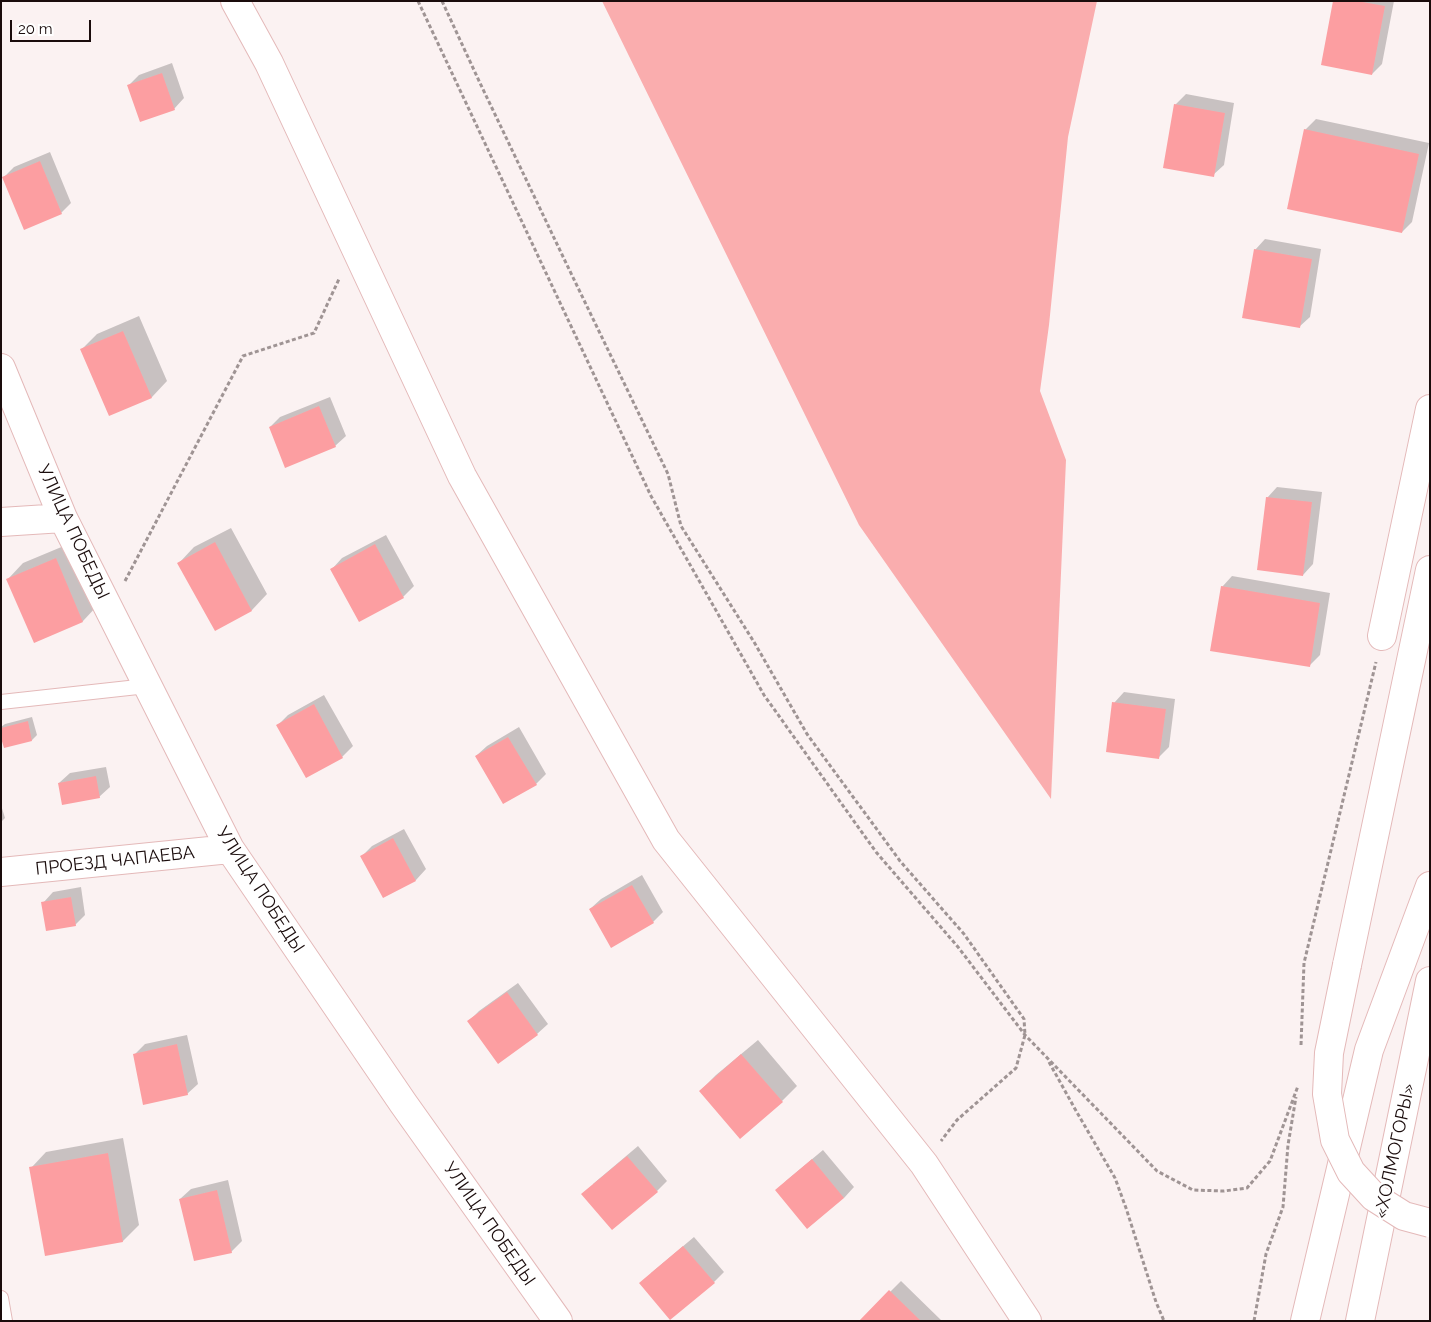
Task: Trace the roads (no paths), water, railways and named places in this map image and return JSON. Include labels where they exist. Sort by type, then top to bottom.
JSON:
[{"type":"main road","points":[[235,1],[269,63],[462,476],[666,840],[924,1164],[1027,1321]]},
{"type":"main road","name":"УЛИЦА ПОБЕДЫ","points":[[1,368],[63,518],[230,849],[548,1320]]},
{"type":"main road","points":[[1382,636],[1430,409]]},
{"type":"main road","points":[[1,522],[63,518]]},
{"type":"main road","points":[[1430,570],[1329,1053],[1327,1094],[1335,1140],[1351,1172],[1374,1197],[1404,1216],[1430,1222]]},
{"type":"main road","name":"ПРОЕЗД ЧАПАЕВА","points":[[1,872],[230,849]]},
{"type":"main road","points":[[1305,1321],[1369,1050],[1430,886]]},
{"type":"main road","name":"«ХОЛМОГОРЫ»","points":[[1360,1321],[1430,981]]},
{"type":"lane","points":[[1,702],[147,686]]},
{"type":"lane","points":[[1,1298],[5,1321]]}]
